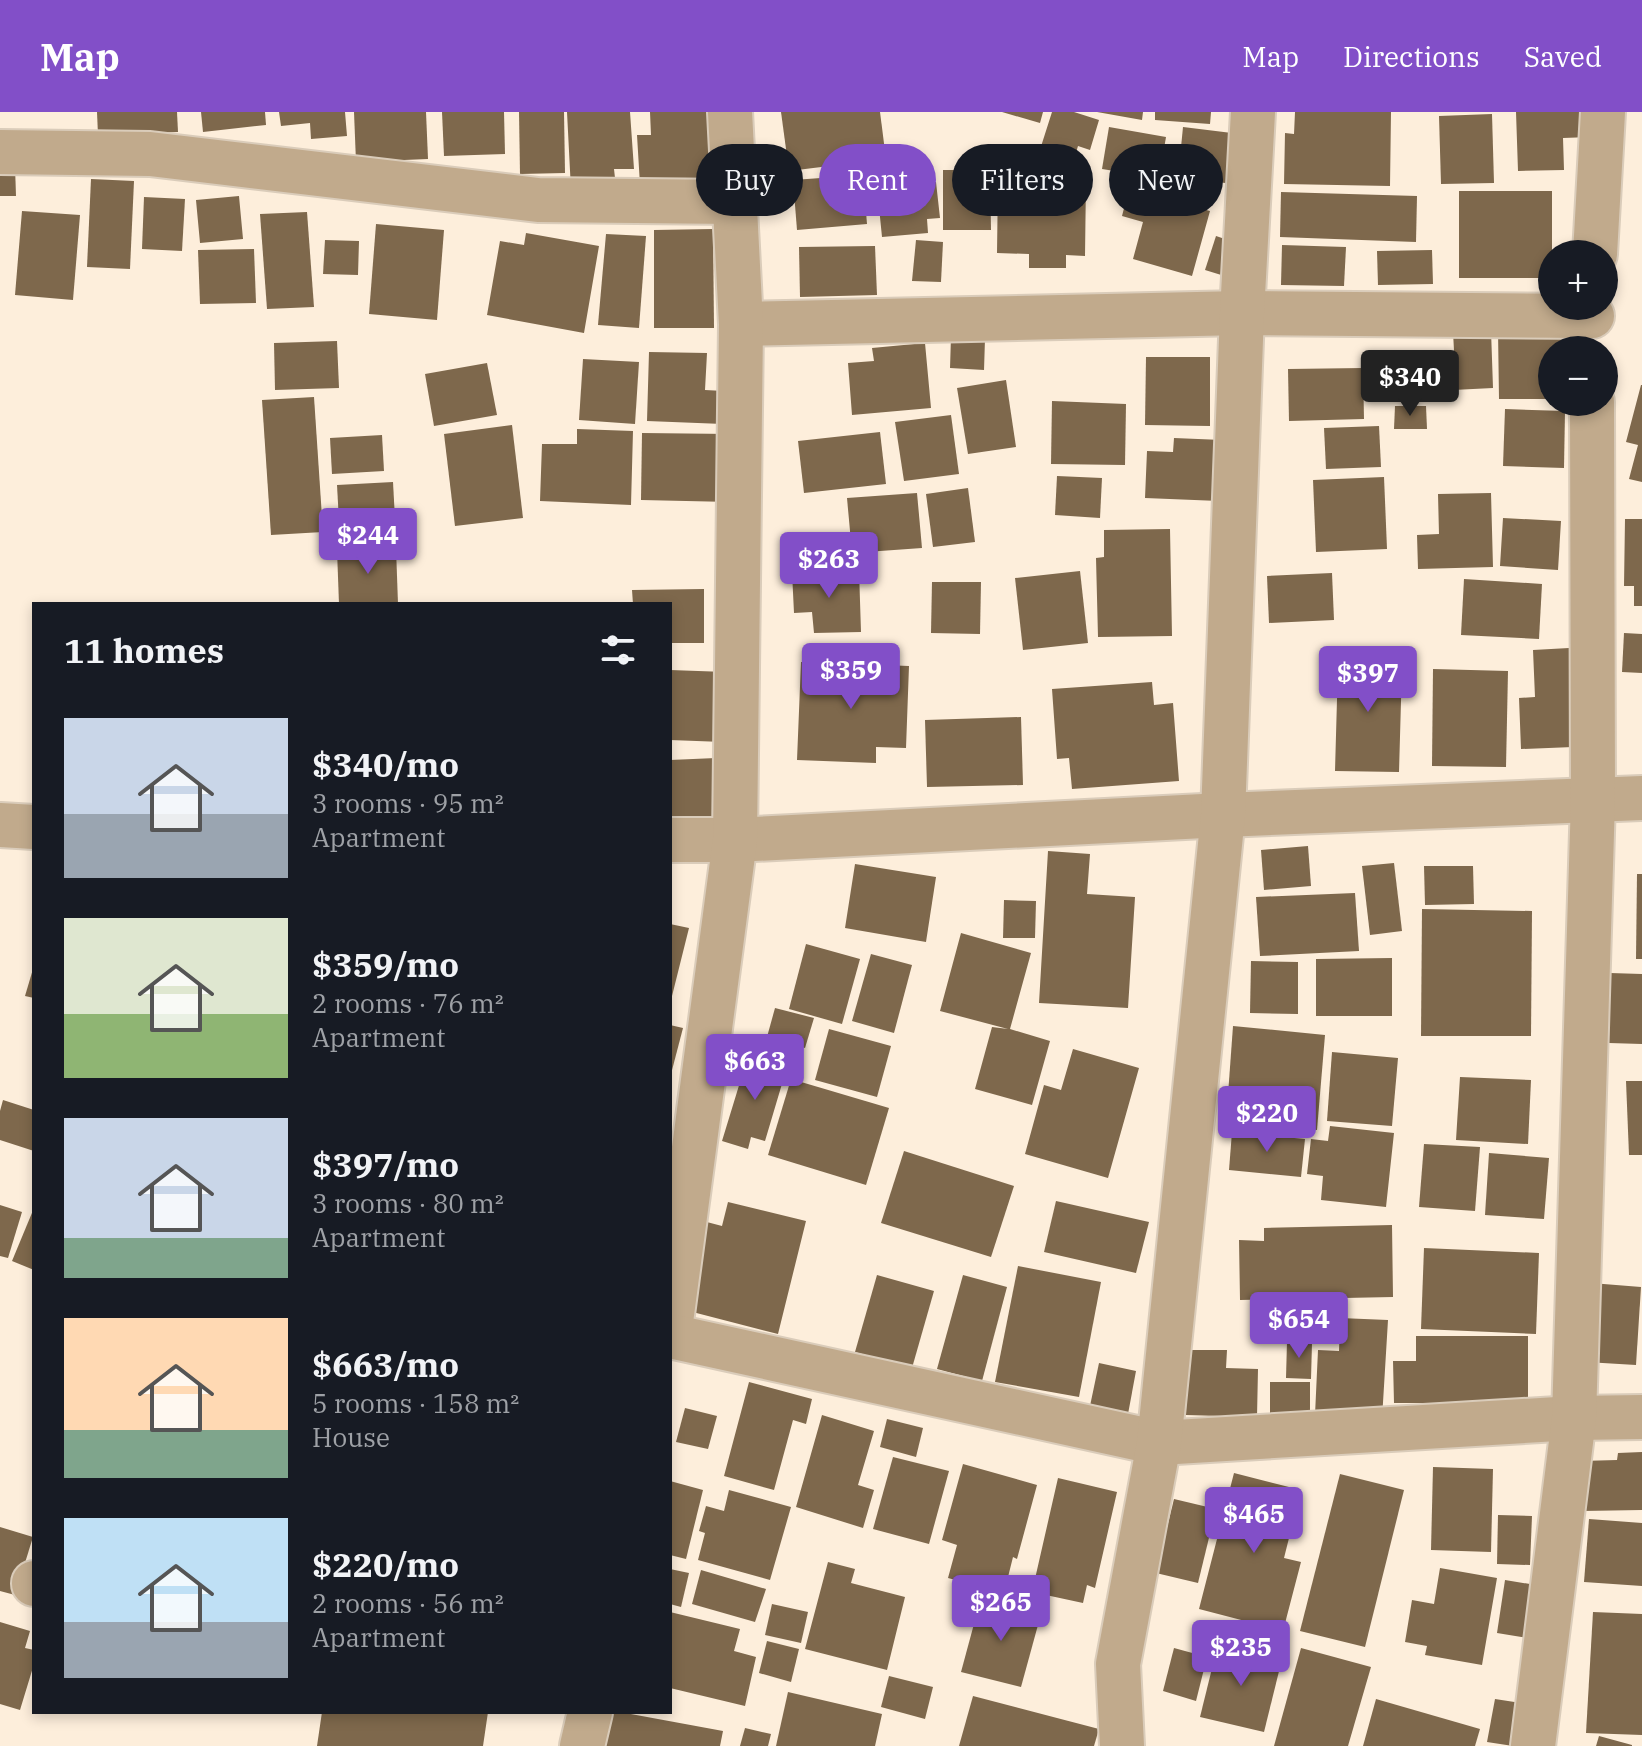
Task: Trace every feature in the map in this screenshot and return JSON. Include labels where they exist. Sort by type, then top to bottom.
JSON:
[{"type":"street","points":[[730,112],[732,144]]},
{"type":"street","points":[[1124,1746],[1118,1664],[1159,1443],[1223,815],[1242,313],[1253,112]]},
{"type":"street","points":[[1596,240],[1603,112]]},
{"type":"street","points":[[0,152],[150,154],[538,200],[696,202]]},
{"type":"street","points":[[672,1314],[735,840],[741,324],[736,216]]},
{"type":"street","points":[[741,324],[1242,313],[1592,324]]},
{"type":"street","points":[[1533,1746],[1574,1418],[1593,800],[1592,416]]},
{"type":"street","points":[[672,840],[735,840],[1642,798]]},
{"type":"street","points":[[0,825],[32,827]]},
{"type":"street","points":[[672,1336],[1159,1443],[1574,1418],[1642,1417]]},
{"type":"street","points":[[582,1746],[590,1714]]},
{"type":"building","points":[[97,112],[177,112],[178,132],[98,135]]},
{"type":"building","points":[[201,112],[265,112],[266,125],[203,132]]},
{"type":"building","points":[[279,112],[345,112],[347,136],[311,139],[310,123],[281,126]]},
{"type":"building","points":[[354,112],[426,112],[428,159],[356,162]]},
{"type":"building","points":[[442,112],[504,112],[505,154],[444,156]]},
{"type":"building","points":[[519,112],[564,112],[565,173],[520,174]]},
{"type":"building","points":[[567,112],[630,112],[634,169],[614,169],[616,187],[571,190]]},
{"type":"building","points":[[650,112],[718,112],[720,144],[696,144],[696,182],[640,185],[637,135],[651,135]]},
{"type":"building","points":[[781,112],[880,112],[884,144],[819,144],[819,167],[803,169],[803,144],[785,144]]},
{"type":"building","points":[[1002,112],[1043,112],[1040,123]]},
{"type":"building","points":[[1052,112],[1074,112],[1099,120],[1092,144],[1042,144]]},
{"type":"building","points":[[1097,112],[1143,112],[1142,120]]},
{"type":"building","points":[[1155,112],[1211,112],[1210,124],[1155,120]]},
{"type":"building","points":[[1295,112],[1391,112],[1390,186],[1284,184],[1285,133],[1294,134]]},
{"type":"building","points":[[1516,112],[1589,112],[1590,137],[1563,138],[1564,170],[1518,171]]},
{"type":"building","points":[[1492,114],[1494,183],[1441,184],[1439,116]]},
{"type":"building","points":[[1109,127],[1166,137],[1165,144],[1109,144],[1109,170],[1102,169]]},
{"type":"building","points":[[1183,127],[1240,134],[1235,184],[1223,183],[1223,144],[1181,144]]},
{"type":"building","points":[[0,166],[15,166],[16,196],[0,196]]},
{"type":"building","points":[[943,170],[952,170],[952,216],[991,216],[991,230],[943,230]]},
{"type":"building","points":[[819,178],[819,216],[866,216],[867,224],[797,230],[796,216],[803,216],[803,179]]},
{"type":"building","points":[[91,179],[134,181],[130,269],[87,267]]},
{"type":"building","points":[[936,182],[940,218],[927,219],[928,233],[882,237],[880,216],[936,216]]},
{"type":"building","points":[[1459,191],[1552,191],[1552,240],[1538,240],[1538,278],[1459,278]]},
{"type":"building","points":[[1281,192],[1417,196],[1416,242],[1280,237]]},
{"type":"building","points":[[239,196],[243,239],[200,243],[196,200]]},
{"type":"building","points":[[144,197],[185,199],[182,251],[142,249]]},
{"type":"building","points":[[22,211],[80,215],[73,300],[15,295]]},
{"type":"building","points":[[307,212],[314,307],[267,309],[260,214]]},
{"type":"building","points":[[997,216],[1086,216],[1085,256],[1066,255],[1066,268],[1029,268],[1029,254],[997,253]]},
{"type":"building","points":[[1122,216],[1209,216],[1192,276],[1133,259],[1143,222]]},
{"type":"building","points":[[376,224],[444,230],[437,320],[369,314]]},
{"type":"building","points":[[713,229],[714,328],[654,328],[654,230]]},
{"type":"building","points":[[526,233],[599,246],[584,333],[487,315],[500,241],[524,245]]},
{"type":"building","points":[[606,234],[646,236],[639,328],[598,325]]},
{"type":"building","points":[[1216,236],[1243,245],[1231,278],[1205,270]]},
{"type":"building","points":[[325,240],[359,241],[358,275],[323,274]]},
{"type":"building","points":[[916,240],[943,242],[941,282],[912,281]]},
{"type":"building","points":[[1282,245],[1346,247],[1344,286],[1281,285]]},
{"type":"building","points":[[875,246],[877,295],[800,297],[799,247]]},
{"type":"building","points":[[254,249],[256,303],[200,304],[198,250]]},
{"type":"building","points":[[1432,250],[1433,284],[1378,285],[1377,251]]},
{"type":"building","points":[[1577,329],[1577,336],[1538,336],[1538,399],[1499,399],[1498,330]]},
{"type":"building","points":[[1491,330],[1493,388],[1433,391],[1431,371],[1455,369],[1453,332]]},
{"type":"building","points":[[951,337],[985,338],[984,370],[950,368]]},
{"type":"building","points":[[337,341],[339,388],[275,390],[274,343]]},
{"type":"building","points":[[925,343],[931,408],[852,415],[848,363],[874,361],[872,348]]},
{"type":"building","points":[[1381,351],[1422,351],[1421,399],[1379,398]]},
{"type":"building","points":[[649,352],[707,353],[705,390],[724,391],[723,424],[647,421]]},
{"type":"building","points":[[1146,357],[1210,357],[1210,426],[1145,425]]},
{"type":"building","points":[[583,359],[639,362],[635,424],[579,420]]},
{"type":"building","points":[[487,363],[497,415],[434,426],[425,374]]},
{"type":"building","points":[[1363,368],[1364,419],[1289,421],[1288,369]]},
{"type":"building","points":[[1006,380],[1016,447],[968,454],[957,388]]},
{"type":"building","points":[[1641,385],[1642,482],[1629,479],[1638,445],[1626,442]]},
{"type":"building","points":[[314,397],[323,532],[271,535],[262,400]]},
{"type":"building","points":[[1052,401],[1126,404],[1125,465],[1051,464]]},
{"type":"building","points":[[1395,406],[1426,406],[1427,429],[1394,429]]},
{"type":"building","points":[[1505,409],[1538,410],[1538,416],[1565,416],[1564,468],[1503,466]]},
{"type":"building","points":[[951,415],[959,474],[904,481],[895,422]]},
{"type":"building","points":[[512,425],[523,518],[455,526],[444,434]]},
{"type":"building","points":[[1379,426],[1381,467],[1326,469],[1324,428]]},
{"type":"building","points":[[577,429],[633,431],[631,505],[540,501],[542,444],[577,444]]},
{"type":"building","points":[[880,432],[886,484],[804,493],[798,441]]},
{"type":"building","points":[[642,433],[731,434],[731,502],[641,500]]},
{"type":"building","points":[[382,435],[384,471],[332,474],[330,438]]},
{"type":"building","points":[[1174,438],[1222,440],[1219,501],[1145,498],[1147,451],[1173,452]]},
{"type":"building","points":[[1057,476],[1102,478],[1100,518],[1055,515]]},
{"type":"building","points":[[1384,477],[1387,549],[1316,552],[1313,480]]},
{"type":"building","points":[[393,482],[396,537],[340,539],[337,485]]},
{"type":"building","points":[[968,488],[975,542],[933,547],[926,494]]},
{"type":"building","points":[[917,493],[922,548],[852,553],[847,498]]},
{"type":"building","points":[[1491,493],[1493,567],[1418,569],[1417,535],[1439,534],[1438,494]]},
{"type":"building","points":[[1503,518],[1561,521],[1558,570],[1500,566]]},
{"type":"building","points":[[1625,519],[1642,519],[1642,606],[1634,606],[1634,586],[1624,586]]},
{"type":"building","points":[[1170,529],[1172,636],[1098,637],[1096,558],[1104,557],[1104,530]]},
{"type":"building","points":[[396,548],[398,602],[339,602],[337,550]]},
{"type":"building","points":[[859,570],[861,632],[814,633],[812,612],[794,613],[792,572]]},
{"type":"building","points":[[1080,571],[1088,643],[1023,650],[1015,578]]},
{"type":"building","points":[[1332,573],[1334,620],[1269,623],[1267,576]]},
{"type":"building","points":[[1464,579],[1542,584],[1539,639],[1461,635]]},
{"type":"building","points":[[932,582],[981,582],[980,634],[931,633]]},
{"type":"building","points":[[704,589],[704,643],[672,643],[672,602],[633,602],[632,590]]},
{"type":"building","points":[[1624,633],[1642,634],[1642,673],[1622,672]]},
{"type":"building","points":[[1354,646],[1383,647],[1383,665],[1402,666],[1399,772],[1335,771],[1338,664],[1354,666]]},
{"type":"building","points":[[1569,648],[1573,747],[1521,749],[1519,698],[1535,697],[1533,650]]},
{"type":"building","points":[[801,662],[909,666],[906,748],[876,747],[876,763],[797,760]]},
{"type":"building","points":[[1433,669],[1508,671],[1506,767],[1432,766]]},
{"type":"building","points":[[672,670],[726,672],[723,742],[672,740]]},
{"type":"building","points":[[1152,682],[1154,705],[1173,703],[1179,781],[1072,789],[1069,758],[1057,759],[1052,689]]},
{"type":"building","points":[[1021,717],[1023,785],[927,787],[925,720]]},
{"type":"building","points":[[716,758],[718,816],[672,818],[672,760]]},
{"type":"building","points":[[1308,846],[1311,886],[1264,890],[1261,850]]},
{"type":"building","points":[[1048,851],[1090,854],[1087,894],[1135,897],[1128,1008],[1039,1003]]},
{"type":"building","points":[[1394,863],[1402,931],[1370,935],[1362,866]]},
{"type":"building","points":[[855,864],[936,877],[926,942],[845,928]]},
{"type":"building","points":[[1424,866],[1473,866],[1474,904],[1425,905]]},
{"type":"building","points":[[1637,874],[1642,874],[1642,959],[1636,959]]},
{"type":"building","points":[[1355,893],[1359,951],[1260,956],[1256,897]]},
{"type":"building","points":[[1004,900],[1036,901],[1035,938],[1003,938]]},
{"type":"building","points":[[1422,909],[1532,911],[1531,1036],[1421,1036]]},
{"type":"building","points":[[672,924],[689,928],[672,996]]},
{"type":"building","points":[[961,933],[1031,953],[1010,1029],[1050,1041],[1032,1105],[975,1089],[992,1027],[1008,1029],[940,1011]]},
{"type":"building","points":[[806,944],[860,959],[842,1024],[789,1009]]},
{"type":"building","points":[[871,954],[912,965],[894,1033],[852,1021]]},
{"type":"building","points":[[1392,958],[1392,1016],[1316,1016],[1316,959]]},
{"type":"building","points":[[1251,961],[1298,962],[1298,1014],[1250,1013]]},
{"type":"building","points":[[32,972],[32,998],[25,996]]},
{"type":"building","points":[[1610,973],[1642,974],[1642,1044],[1609,1043]]},
{"type":"building","points":[[775,1008],[814,1018],[805,1048],[767,1037]]},
{"type":"building","points":[[672,1025],[683,1028],[672,1070]]},
{"type":"building","points":[[1233,1026],[1325,1035],[1317,1130],[1226,1122]]},
{"type":"building","points":[[829,1029],[891,1046],[877,1097],[815,1080]]},
{"type":"building","points":[[1073,1049],[1139,1068],[1108,1178],[1025,1154],[1044,1085],[1061,1090]]},
{"type":"building","points":[[1332,1052],[1398,1058],[1392,1126],[1327,1121]]},
{"type":"building","points":[[748,1056],[787,1067],[765,1141],[751,1137],[748,1149],[722,1141]]},
{"type":"building","points":[[1460,1077],[1531,1080],[1528,1144],[1456,1140]]},
{"type":"building","points":[[791,1079],[889,1108],[866,1185],[768,1155]]},
{"type":"building","points":[[1626,1081],[1642,1081],[1642,1155],[1629,1155]]},
{"type":"building","points":[[3,1100],[32,1109],[32,1150],[0,1140]]},
{"type":"building","points":[[1330,1126],[1394,1133],[1386,1207],[1321,1200],[1323,1176],[1307,1174],[1311,1139],[1328,1141]]},
{"type":"building","points":[[1232,1132],[1305,1139],[1301,1177],[1229,1170]]},
{"type":"building","points":[[1424,1144],[1480,1147],[1475,1211],[1419,1207]]},
{"type":"building","points":[[904,1151],[1014,1186],[991,1257],[881,1223]]},
{"type":"building","points":[[1489,1153],[1549,1158],[1544,1219],[1485,1215]]},
{"type":"building","points":[[1056,1201],[1149,1222],[1136,1273],[1044,1252]]},
{"type":"building","points":[[728,1202],[806,1221],[778,1334],[681,1309],[703,1221],[722,1226]]},
{"type":"building","points":[[0,1205],[22,1212],[8,1258],[0,1256]]},
{"type":"building","points":[[32,1213],[32,1269],[12,1261]]},
{"type":"building","points":[[1392,1225],[1393,1297],[1240,1300],[1239,1240],[1264,1241],[1264,1228]]},
{"type":"building","points":[[1424,1248],[1539,1253],[1536,1334],[1421,1329]]},
{"type":"building","points":[[1018,1266],[1101,1282],[1079,1397],[995,1382]]},
{"type":"building","points":[[877,1275],[934,1291],[912,1368],[855,1352]]},
{"type":"building","points":[[963,1275],[1007,1287],[982,1381],[937,1369]]},
{"type":"building","points":[[1591,1283],[1641,1287],[1636,1365],[1586,1362]]},
{"type":"building","points":[[1317,1303],[1317,1334],[1278,1335],[1278,1304]]},
{"type":"building","points":[[1340,1318],[1388,1320],[1382,1419],[1315,1415],[1318,1350],[1339,1351]]},
{"type":"building","points":[[1416,1336],[1528,1336],[1528,1403],[1394,1403],[1393,1361],[1416,1361]]},
{"type":"building","points":[[1287,1342],[1312,1343],[1311,1379],[1286,1378]]},
{"type":"building","points":[[1187,1350],[1227,1350],[1226,1368],[1258,1369],[1257,1417],[1186,1415]]},
{"type":"building","points":[[1099,1363],[1136,1371],[1128,1414],[1090,1406]]},
{"type":"building","points":[[749,1382],[812,1399],[806,1424],[793,1420],[774,1490],[724,1476]]},
{"type":"building","points":[[1270,1382],[1310,1382],[1310,1416],[1270,1416]]},
{"type":"building","points":[[685,1408],[717,1416],[708,1449],[676,1442]]},
{"type":"building","points":[[822,1415],[874,1431],[858,1485],[874,1490],[863,1528],[796,1507]]},
{"type":"building","points":[[887,1419],[923,1428],[916,1457],[880,1447]]},
{"type":"building","points":[[1642,1452],[1642,1510],[1582,1511],[1581,1461],[1617,1460],[1618,1453]]},
{"type":"building","points":[[893,1457],[949,1471],[929,1544],[873,1529]]},
{"type":"building","points":[[963,1464],[1037,1485],[1017,1559],[1013,1557],[1004,1593],[948,1578],[957,1545],[942,1540]]},
{"type":"building","points":[[1433,1467],[1493,1469],[1491,1552],[1431,1550]]},
{"type":"building","points":[[1234,1473],[1301,1490],[1284,1558],[1301,1562],[1283,1631],[1199,1609]]},
{"type":"building","points":[[1340,1474],[1404,1490],[1365,1647],[1300,1631]]},
{"type":"building","points":[[1058,1478],[1117,1492],[1095,1588],[1087,1585],[1083,1603],[1032,1592]]},
{"type":"building","points":[[672,1482],[703,1490],[686,1559],[672,1556]]},
{"type":"building","points":[[729,1490],[791,1507],[770,1580],[698,1560],[705,1533],[699,1531],[706,1506],[724,1511]]},
{"type":"building","points":[[1174,1499],[1216,1509],[1198,1583],[1156,1573]]},
{"type":"building","points":[[1498,1515],[1532,1516],[1530,1565],[1497,1564]]},
{"type":"building","points":[[1589,1519],[1642,1523],[1642,1586],[1584,1582]]},
{"type":"building","points":[[0,1527],[32,1537],[32,1540],[15,1595],[0,1591]]},
{"type":"building","points":[[828,1562],[855,1569],[851,1583],[905,1597],[887,1670],[805,1649]]},
{"type":"building","points":[[1440,1568],[1497,1578],[1482,1665],[1425,1655],[1427,1646],[1405,1642],[1412,1600],[1434,1604]]},
{"type":"building","points":[[672,1569],[689,1573],[681,1607],[672,1605]]},
{"type":"building","points":[[701,1570],[766,1589],[755,1622],[692,1604]]},
{"type":"building","points":[[1505,1580],[1536,1585],[1527,1638],[1497,1633]]},
{"type":"building","points":[[981,1598],[1041,1614],[1021,1687],[961,1672]]},
{"type":"building","points":[[772,1604],[808,1612],[801,1643],[765,1635]]},
{"type":"building","points":[[672,1612],[740,1629],[734,1651],[756,1657],[745,1706],[672,1688]]},
{"type":"building","points":[[1593,1612],[1642,1614],[1642,1735],[1586,1733]]},
{"type":"building","points":[[0,1622],[30,1631],[25,1648],[32,1650],[32,1671],[20,1710],[0,1704]]},
{"type":"building","points":[[767,1641],[799,1649],[791,1682],[759,1673]]},
{"type":"building","points":[[1218,1644],[1282,1659],[1264,1732],[1200,1717]]},
{"type":"building","points":[[1174,1648],[1207,1657],[1196,1701],[1163,1691]]},
{"type":"building","points":[[1301,1648],[1371,1667],[1348,1746],[1274,1746]]},
{"type":"building","points":[[889,1676],[933,1687],[925,1719],[881,1707]]},
{"type":"building","points":[[788,1692],[882,1714],[875,1746],[776,1746]]},
{"type":"building","points":[[973,1696],[1099,1729],[1094,1746],[959,1746]]},
{"type":"building","points":[[1376,1699],[1480,1729],[1475,1746],[1363,1746]]},
{"type":"building","points":[[1495,1699],[1521,1703],[1513,1746],[1487,1742]]},
{"type":"building","points":[[322,1714],[488,1714],[483,1746],[317,1746]]},
{"type":"building","points":[[605,1714],[631,1714],[723,1731],[720,1746],[599,1746]]},
{"type":"building","points":[[745,1728],[771,1734],[768,1746],[740,1746]]},
{"type":"building","points":[[1599,1736],[1632,1745],[1632,1746],[1596,1746]]}]
